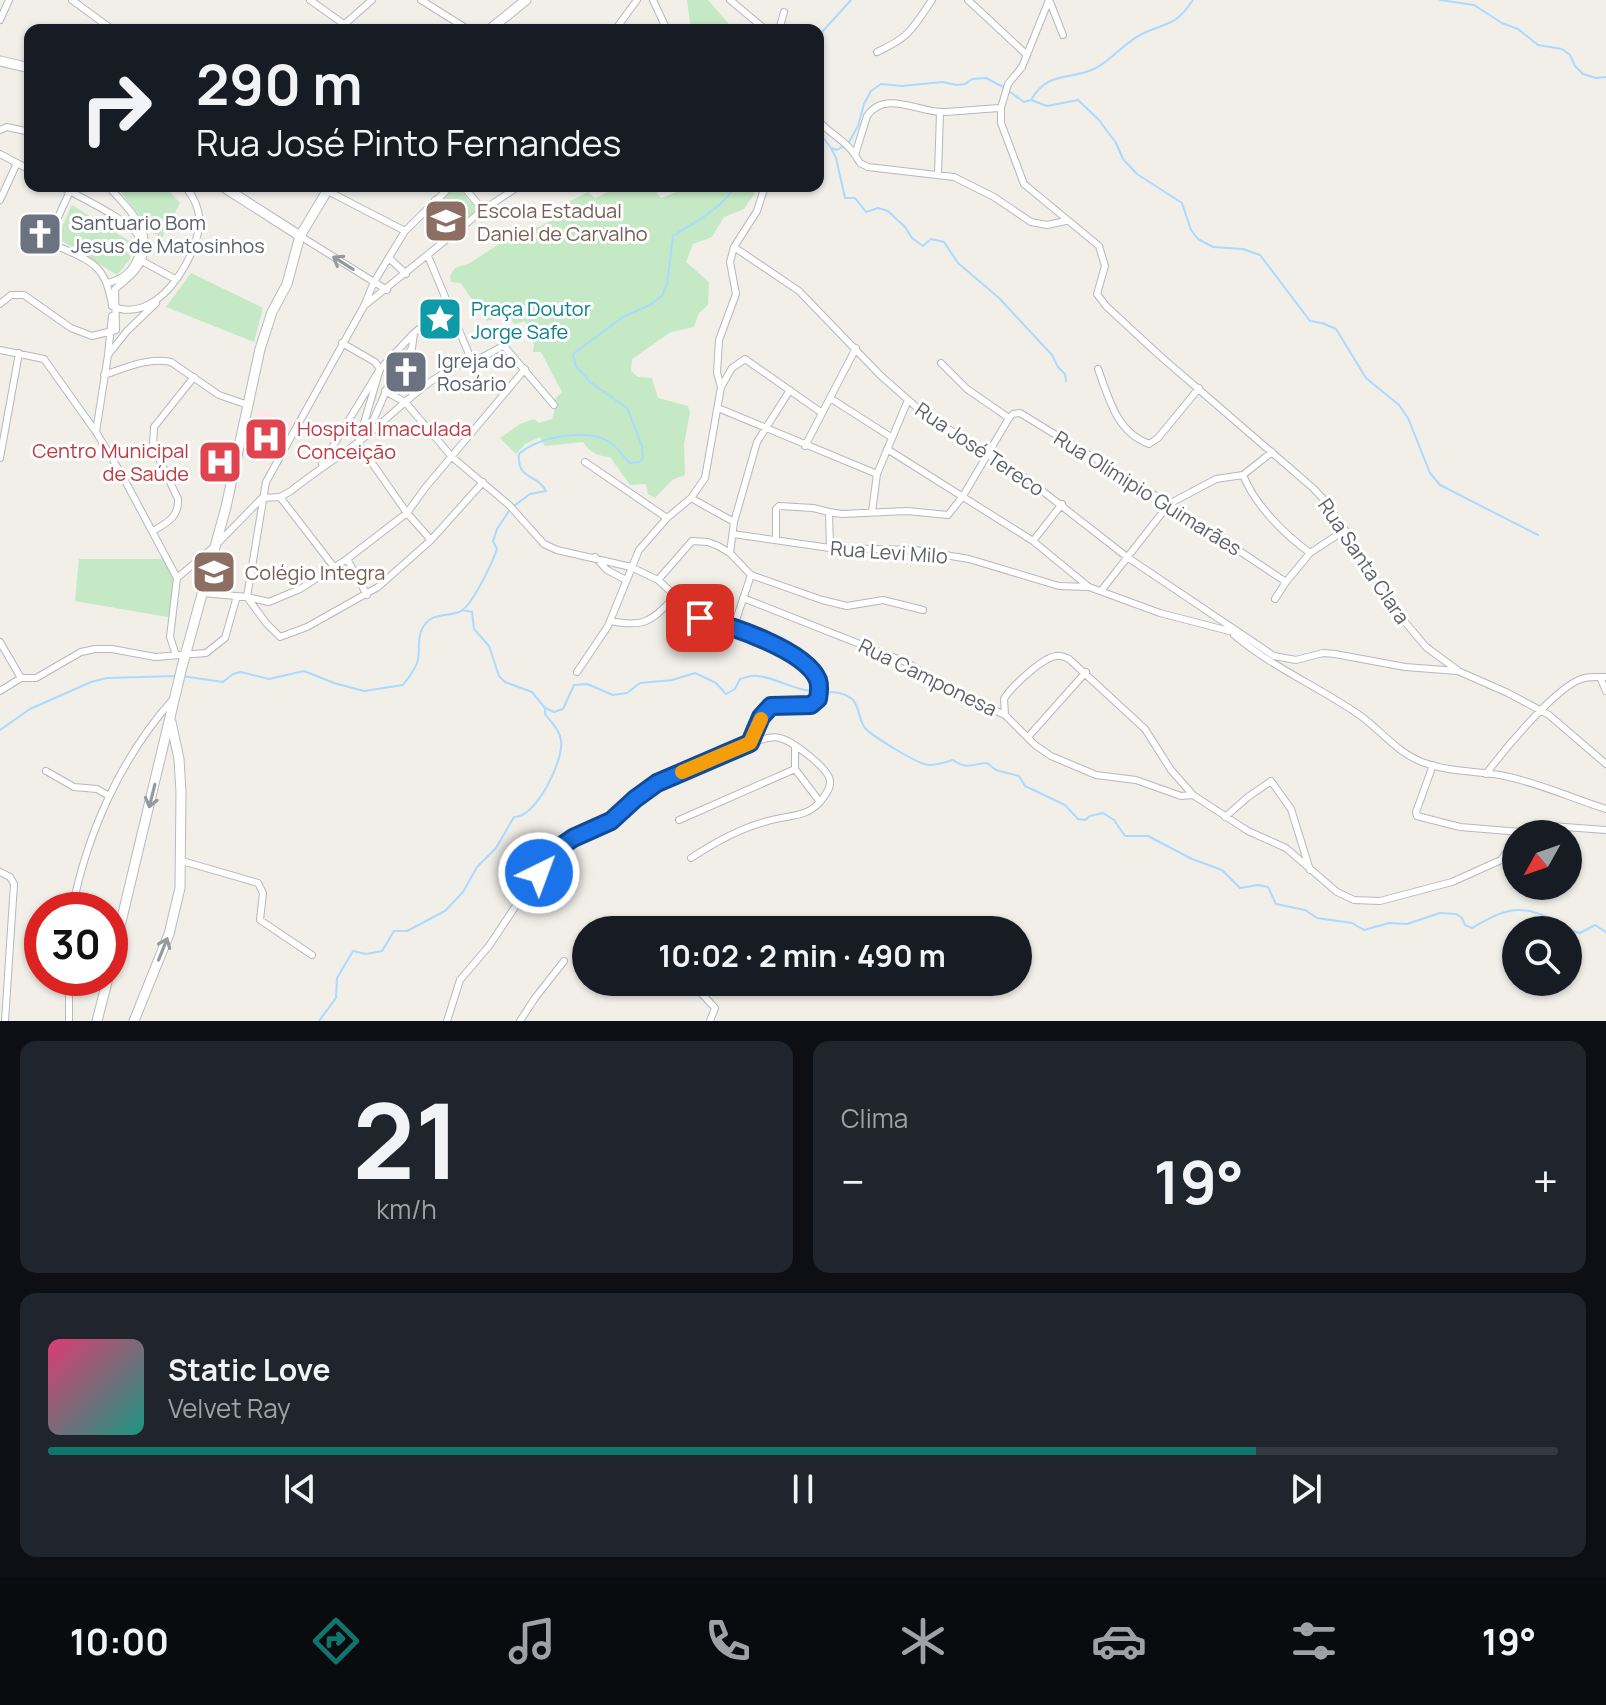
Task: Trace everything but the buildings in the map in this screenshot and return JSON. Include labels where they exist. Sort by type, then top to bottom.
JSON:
[{"type":"main road","points":[[496,24],[526,0]]},
{"type":"main road","points":[[0,61],[24,67]]},
{"type":"main road","points":[[231,192],[300,236]]},
{"type":"main road","points":[[128,894],[177,692],[181,655],[203,593],[264,336],[287,284],[300,236],[322,192]]},
{"type":"main road","points":[[134,1021],[172,924],[180,888],[179,759],[170,720]]},
{"type":"main road","points":[[97,1021],[103,996]]},
{"type":"street","points":[[0,20],[9,0]]},
{"type":"street","points":[[72,0],[105,24]]},
{"type":"street","points":[[310,0],[346,23],[372,0]]},
{"type":"street","points":[[421,0],[459,24]]},
{"type":"street","points":[[619,24],[637,0]]},
{"type":"street","points":[[653,0],[664,24]]},
{"type":"street","points":[[730,0],[759,24]]},
{"type":"street","points":[[877,52],[898,43],[910,33],[932,0]]},
{"type":"street","points":[[968,0],[1027,55]]},
{"type":"street","points":[[1050,1],[1063,35]]},
{"type":"street","name":"Rua Santa Clara","points":[[1050,1],[1022,67],[1004,92],[1001,108],[1006,140],[1024,184],[1094,242],[1104,256],[1105,266],[1097,290],[1098,297],[1159,355],[1313,488],[1345,530],[1405,624],[1426,647],[1458,671]]},
{"type":"street","points":[[781,24],[784,12]]},
{"type":"street","points":[[856,159],[867,116],[884,103],[940,113],[1001,108]]},
{"type":"street","points":[[938,174],[940,113]]},
{"type":"street","points":[[0,130],[7,127],[24,131]]},
{"type":"street","points":[[824,127],[848,144],[856,159],[868,167],[938,174],[975,185],[1031,222],[1047,225],[1066,221]]},
{"type":"street","points":[[0,154],[24,167]]},
{"type":"street","points":[[0,200],[17,163]]},
{"type":"street","points":[[0,304],[11,295],[24,295],[71,328],[92,336],[116,330],[108,283],[100,269],[90,260],[52,244],[48,239],[70,192]]},
{"type":"street","points":[[72,192],[113,215],[139,237],[138,268],[115,289],[113,306]]},
{"type":"street","points":[[108,283],[127,273],[145,249],[143,230],[113,192]]},
{"type":"street","points":[[108,355],[127,331],[162,298],[188,261],[199,227],[198,210],[188,192]]},
{"type":"street","points":[[334,192],[405,231]]},
{"type":"street","points":[[444,192],[405,231],[374,282],[364,306],[266,482],[247,597],[280,637],[307,627],[367,595],[399,571],[483,482]]},
{"type":"street","points":[[468,192],[483,210]]},
{"type":"street","points":[[364,306],[483,210],[510,192]]},
{"type":"street","points":[[577,672],[610,621],[639,550],[667,518],[691,498],[705,478],[721,387],[717,359],[719,340],[735,302],[730,262],[734,247],[757,211],[763,192]]},
{"type":"street","points":[[435,200],[459,229]]},
{"type":"street","points":[[300,236],[387,290]]},
{"type":"street","name":"Rua José Tereco","points":[[734,247],[799,291],[908,400],[1062,504],[1127,557],[1237,634]]},
{"type":"street","points":[[428,256],[471,359]]},
{"type":"street","points":[[389,258],[406,274]]},
{"type":"street","points":[[139,260],[175,279]]},
{"type":"street","points":[[113,306],[140,308],[162,298]]},
{"type":"street","points":[[319,469],[380,369],[414,333],[448,306]]},
{"type":"street","points":[[96,432],[109,332]]},
{"type":"street","points":[[367,434],[394,373],[412,348],[414,333]]},
{"type":"street","points":[[342,343],[375,362],[380,369]]},
{"type":"street","points":[[177,578],[215,546],[262,498],[280,497],[358,443],[421,388],[442,373],[471,359],[504,346],[554,405]]},
{"type":"street","points":[[805,446],[856,348]]},
{"type":"street","points":[[0,350],[44,359],[96,432],[177,578],[170,637],[181,655]]},
{"type":"street","points":[[0,458],[19,353]]},
{"type":"street","points":[[717,359],[732,368]]},
{"type":"street","points":[[721,387],[732,368],[745,359],[822,413]]},
{"type":"street","points":[[104,375],[163,360],[171,362],[219,395],[248,405]]},
{"type":"street","points":[[776,540],[776,509],[779,506],[829,512],[907,511],[944,516],[952,512],[1009,418],[967,389],[941,363]]},
{"type":"street","points":[[358,443],[380,369]]},
{"type":"street","points":[[203,593],[247,597],[260,602],[284,598],[347,559],[407,513],[525,369]]},
{"type":"street","points":[[1098,369],[1117,418],[1131,433],[1149,444],[1158,438],[1199,388]]},
{"type":"street","points":[[394,373],[421,388]]},
{"type":"street","points":[[153,531],[169,522],[179,506],[153,446],[154,427],[194,377]]},
{"type":"street","points":[[730,553],[734,522],[757,442],[790,390]]},
{"type":"street","points":[[385,391],[405,402],[452,457],[516,511],[549,547],[631,567],[658,580],[700,618],[734,626],[804,664],[815,675],[819,687],[818,699],[811,705],[771,706],[761,717],[750,743]]},
{"type":"street","points":[[830,398],[891,437]]},
{"type":"street","points":[[872,512],[877,474],[908,400]]},
{"type":"street","points":[[718,408],[877,474]]},
{"type":"street","name":"Rua Olímipio Guimarães","points":[[1009,418],[1020,413],[1169,504],[1286,582]]},
{"type":"street","points":[[358,443],[407,513],[431,540]]},
{"type":"street","points":[[887,449],[1033,541],[1089,587],[1129,604],[1237,634],[1274,656],[1287,660],[1335,654],[1405,667],[1458,671],[1541,710],[1606,764]]},
{"type":"street","points":[[1101,591],[1169,504],[1216,479],[1243,475],[1272,452]]},
{"type":"street","points":[[585,462],[667,518]]},
{"type":"street","points":[[1243,475],[1252,494],[1284,531],[1310,553]]},
{"type":"street","points":[[280,497],[334,567]]},
{"type":"street","points":[[691,498],[734,522]]},
{"type":"street","points":[[1033,541],[1062,504]]},
{"type":"street","points":[[829,512],[830,548]]},
{"type":"street","points":[[1275,599],[1310,553],[1345,530]]},
{"type":"street","name":"Rua Levi Milo","points":[[733,534],[830,548],[915,550],[969,559],[1059,586],[1089,587]]},
{"type":"street","points":[[658,580],[692,541],[708,542],[730,553],[751,575],[839,605],[883,600],[923,610]]},
{"type":"street","points":[[595,557],[607,570],[626,580]]},
{"type":"street","points":[[347,559],[367,595]]},
{"type":"street","points":[[734,626],[751,575]]},
{"type":"street","points":[[0,691],[21,678],[36,678],[81,652],[95,649],[112,649],[147,657],[206,653],[225,638],[237,596]]},
{"type":"street","points":[[610,621],[629,625],[647,622],[675,597]]},
{"type":"street","name":"Rua Camponesa","points":[[743,598],[908,663],[952,691],[1005,715],[1043,752],[1096,775],[1136,780],[1181,796],[1193,795]]},
{"type":"street","points":[[1237,634],[1270,663],[1359,714],[1406,754],[1433,765],[1529,782],[1606,809]]},
{"type":"street","points":[[0,642],[21,678]]},
{"type":"street","points":[[1005,715],[1004,699],[1008,692],[1050,658],[1069,659],[1145,729],[1171,770],[1193,795],[1248,831],[1286,848],[1337,892],[1354,900],[1380,901],[1452,882],[1502,859]]},
{"type":"street","points":[[1028,737],[1086,672]]},
{"type":"street","points":[[1485,774],[1541,710],[1573,683],[1586,677],[1603,677],[1606,691]]},
{"type":"street","points":[[77,892],[95,830],[109,796],[135,746],[177,692]]},
{"type":"street","points":[[157,717],[170,720]]},
{"type":"street","points":[[447,1021],[460,980],[489,946],[529,886],[560,847],[611,821],[657,783],[750,743],[777,737],[795,747],[827,773],[830,782],[827,793],[812,810],[769,820],[733,833],[691,858]]},
{"type":"street","points":[[795,747],[795,769],[820,802]]},
{"type":"street","points":[[1433,765],[1417,816],[1460,827],[1502,831]]},
{"type":"street","points":[[679,820],[795,769]]},
{"type":"street","points":[[46,771],[74,787],[97,789],[109,796]]},
{"type":"street","points":[[1225,817],[1271,781],[1293,816],[1310,870]]},
{"type":"street","points":[[1582,828],[1606,830]]},
{"type":"street","points":[[182,861],[258,883],[263,893],[260,920],[312,955]]},
{"type":"street","points":[[0,872],[10,877],[14,884],[5,1021]]},
{"type":"street","points":[[520,1021],[564,961]]},
{"type":"street","points":[[69,996],[69,1021]]},
{"type":"street","points":[[704,996],[715,1008],[710,1021]]},
{"type":"shaded area","name":"Hospital Imaculada Conceição","points":[[258,407],[293,423],[272,468],[242,456]]},
{"type":"green space","points":[[687,0],[708,0],[729,24],[690,24]]},
{"type":"green space","points":[[121,192],[170,192],[180,203],[162,238],[152,232]]},
{"type":"green space","points":[[451,192],[462,192],[477,210],[460,224],[441,201]]},
{"type":"green space","points":[[588,192],[595,198],[608,192],[656,192],[661,198],[676,192],[755,193],[744,209],[724,217],[712,237],[693,244],[686,262],[709,282],[708,305],[699,313],[694,327],[671,332],[632,359],[631,371],[638,377],[652,378],[658,398],[688,406],[690,413],[684,444],[685,475],[672,480],[655,498],[648,494],[646,484],[630,485],[610,457],[594,453],[583,442],[545,446],[540,437],[525,444],[516,454],[500,438],[520,424],[534,419],[539,423],[552,419],[556,405],[553,401],[562,392],[541,352],[533,352],[534,345],[525,321],[515,324],[506,315],[487,321],[461,283],[451,282],[450,276],[455,268],[470,263],[525,227],[539,227],[559,217],[560,206]]},
{"type":"green space","points":[[72,205],[131,242],[130,259],[117,275],[57,238]]},
{"type":"green space","points":[[191,273],[263,308],[254,342],[166,307]]},
{"type":"green space","points":[[79,559],[164,559],[175,582],[168,617],[75,601]]},
{"type":"waterway","points":[[824,30],[851,0]]},
{"type":"waterway","points":[[1010,92],[1024,102],[1031,100],[1052,80],[1096,68],[1136,37],[1175,20],[1193,0]]},
{"type":"waterway","points":[[1440,0],[1474,5],[1518,29],[1538,45],[1562,49],[1583,74],[1606,77]]},
{"type":"waterway","points":[[849,142],[871,91],[881,84],[902,86],[942,82],[957,85],[986,78],[1005,88]]},
{"type":"waterway","points":[[1031,100],[1047,106],[1078,100],[1099,120],[1116,143],[1123,159],[1137,174],[1182,203],[1191,230],[1198,239],[1213,247],[1243,249],[1260,255],[1310,321],[1336,329],[1366,378],[1399,405],[1408,418],[1430,473],[1440,485],[1538,535]]},
{"type":"waterway","points":[[824,139],[831,148],[837,150],[844,146]]},
{"type":"waterway","points":[[831,148],[845,198],[855,198],[866,212],[878,208],[888,211],[923,246],[931,239],[944,242],[958,263],[999,298],[1052,355],[1065,374],[1066,381]]},
{"type":"waterway","points":[[514,506],[530,494],[546,491],[538,481],[524,473],[519,463],[519,454],[538,443],[562,436],[587,435],[608,441],[630,463],[643,458],[642,446],[627,408],[590,382],[576,366],[573,354],[623,317],[662,296],[667,284],[673,236],[716,207],[731,192]]},
{"type":"waterway","points":[[182,676],[223,682],[241,672],[269,679],[304,671],[364,691],[403,685],[417,662],[422,629],[434,617],[459,612],[475,594],[497,549],[493,541],[497,529],[509,511]]},
{"type":"waterway","points":[[462,610],[472,612],[474,629],[489,646],[499,676],[505,682],[532,692],[545,708],[554,712],[563,709],[574,685],[587,684],[613,695],[627,693],[640,683],[672,680],[695,673],[716,683],[726,694],[735,689],[740,679],[765,677],[805,690],[848,697],[855,703],[865,728],[916,760],[929,765],[953,760],[966,766],[987,763],[996,770],[1019,776],[1025,786],[1065,805],[1078,819],[1085,820],[1103,813],[1114,820],[1125,836],[1148,836],[1192,859],[1222,870],[1240,888],[1268,887],[1276,904],[1305,910],[1317,918],[1352,923],[1364,930],[1389,923],[1407,924],[1440,913],[1456,914],[1472,928],[1501,913],[1519,910],[1539,914],[1580,933],[1595,925],[1606,932]]},
{"type":"waterway","points":[[0,730],[30,709],[91,682],[107,678],[176,676]]},
{"type":"waterway","points":[[319,1021],[336,998],[337,978],[353,951],[366,954],[382,951],[394,931],[407,931],[445,911],[463,892],[477,867],[496,848],[514,817],[522,815],[539,798],[553,774],[561,750],[559,733],[545,714],[545,708]]},
{"type":"slow traffic","points":[[682,772],[750,743],[761,719]]},
{"type":"place","name":"Escola Estadual Daniel de Carvalho","points":[[446,221]]},
{"type":"place","name":"Santuario Bom Jesus de Matosinhos","points":[[40,234]]},
{"type":"place","name":"Praça Doutor Jorge Safe","points":[[440,319]]},
{"type":"place","name":"Igreja do Rosário","points":[[406,372]]},
{"type":"place","name":"Hospital Imaculada Conceição","points":[[266,439]]},
{"type":"place","name":"Centro Municipal de Saúde","points":[[220,462]]},
{"type":"place","name":"Colégio Integra","points":[[214,572]]},
{"type":"route","points":[[539,873],[560,847],[573,838],[601,828],[657,783],[750,743],[761,717],[771,706],[811,705],[818,699],[818,681],[804,664],[734,626],[700,618]]}]
